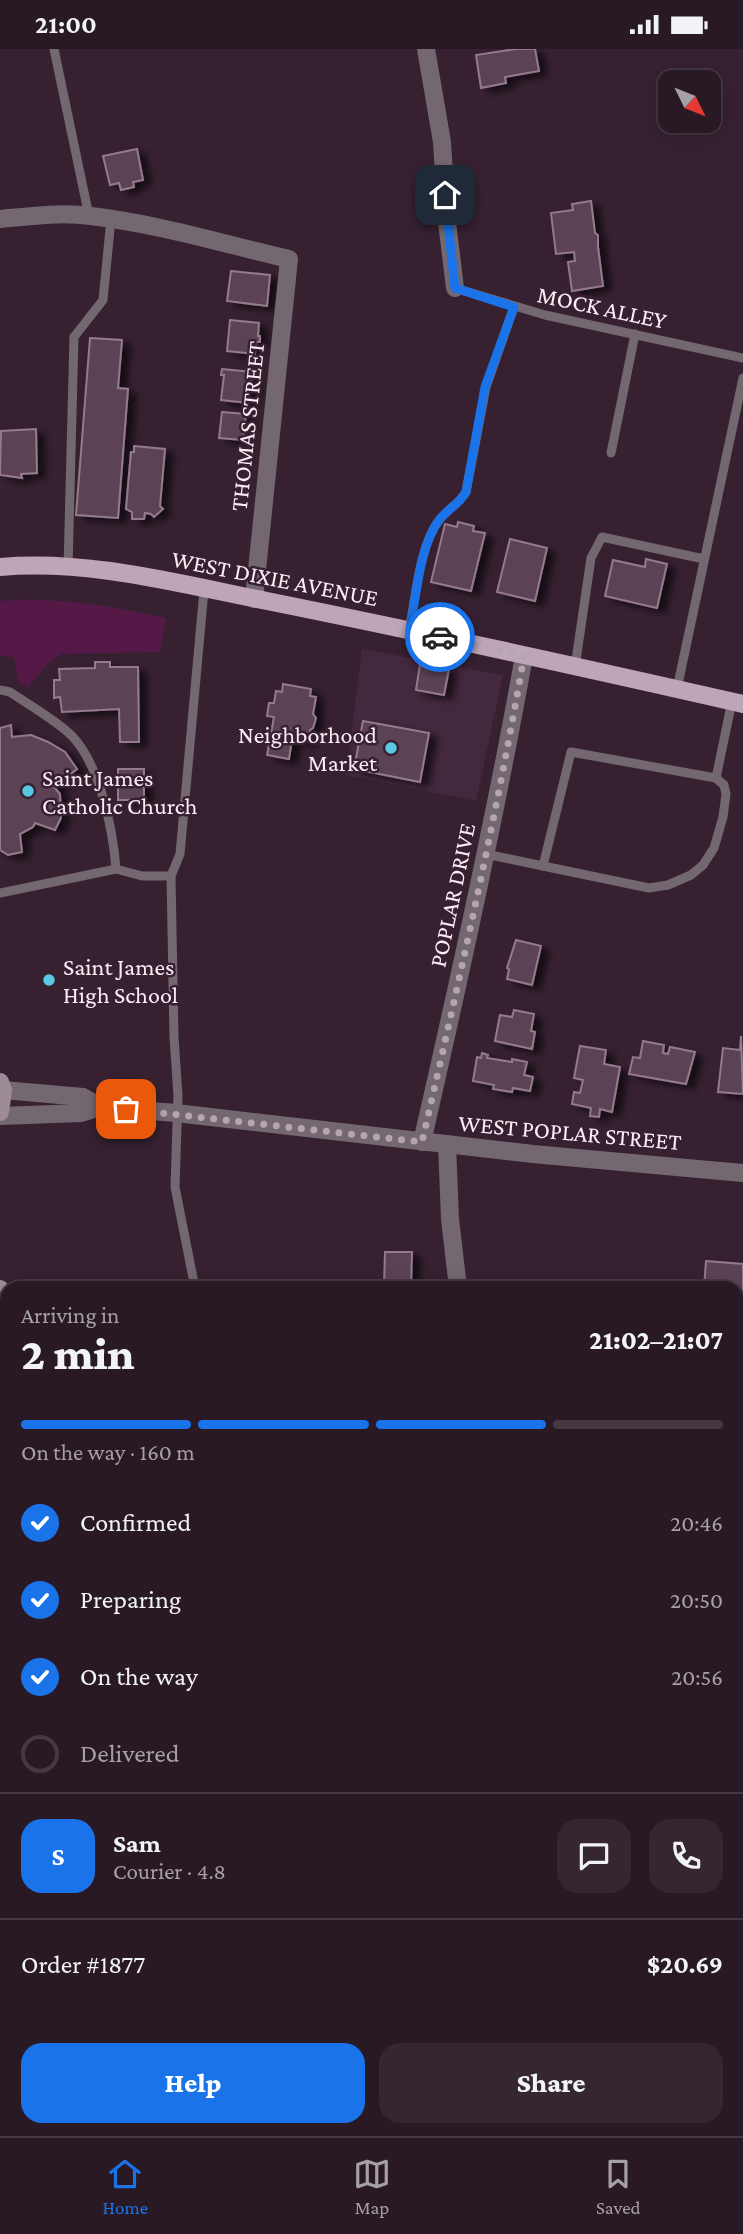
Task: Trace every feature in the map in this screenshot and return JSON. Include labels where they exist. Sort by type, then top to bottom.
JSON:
[{"type":"main road","name":"WEST DIXIE AVENUE","points":[[0,567],[26,565],[102,570],[410,630],[738,703]]},
{"type":"main road","points":[[0,1114],[2,1086]]},
{"type":"street","points":[[425,49],[442,142],[447,222],[455,288]]},
{"type":"street","points":[[0,219],[42,215],[111,219]]},
{"type":"street","name":"THOMAS STREET","points":[[111,219],[289,259],[254,599]]},
{"type":"street","name":"POPLAR DRIVE","points":[[422,1142],[486,854],[524,656]]},
{"type":"street","name":"WEST POPLAR STREET","points":[[2,1086],[83,1097],[101,1107]]},
{"type":"street","name":"WEST POPLAR STREET","points":[[0,1114],[81,1112],[101,1107],[176,1113],[447,1145],[743,1173]]},
{"type":"street","points":[[447,1145],[450,1219],[457,1281]]},
{"type":"lane","points":[[54,49],[89,216]]},
{"type":"lane","points":[[68,567],[74,337],[103,300],[111,219]]},
{"type":"lane","name":"MOCK ALLEY","points":[[455,288],[514,307],[743,358]]},
{"type":"lane","points":[[410,630],[423,557],[432,533],[440,518],[460,503],[466,492],[485,387],[514,307]]},
{"type":"lane","points":[[611,453],[635,334]]},
{"type":"lane","points":[[677,689],[743,378]]},
{"type":"lane","points":[[575,667],[590,558],[602,537],[705,559]]},
{"type":"lane","points":[[194,1281],[176,1187],[178,1096],[174,1037],[171,876],[180,854],[204,590]]},
{"type":"lane","points":[[0,690],[10,692],[72,736],[93,764],[114,843],[116,869]]},
{"type":"lane","points":[[716,778],[738,703]]},
{"type":"lane","points":[[486,854],[543,866],[649,888],[668,885],[691,875],[703,866],[714,848],[723,817],[726,794],[724,785],[716,778],[571,752],[543,866]]},
{"type":"lane","points":[[0,893],[116,869],[142,876],[171,876]]},
{"type":"shaded area","points":[[0,601],[84,603],[166,618],[160,652],[61,654],[49,663],[28,687],[18,682],[14,657],[0,656]]},
{"type":"shaded area","points":[[362,649],[503,675],[476,801],[346,775]]},
{"type":"building","points":[[535,49],[539,71],[505,77],[506,83],[481,88],[476,55]]},
{"type":"building","points":[[137,149],[143,180],[133,182],[134,187],[121,190],[119,183],[110,185],[103,156]]},
{"type":"building","points":[[591,201],[595,233],[598,235],[603,286],[572,291],[568,262],[575,261],[574,252],[556,254],[551,213],[573,210],[572,204]]},
{"type":"building","points":[[231,271],[270,275],[267,306],[227,301]]},
{"type":"building","points":[[230,320],[259,323],[260,342],[256,342],[255,354],[227,351]]},
{"type":"building","points":[[90,338],[122,340],[118,388],[128,389],[118,518],[76,515]]},
{"type":"building","points":[[222,369],[252,372],[251,385],[254,385],[248,403],[221,400],[224,375],[221,375]]},
{"type":"building","points":[[222,412],[246,414],[243,440],[219,438]]},
{"type":"building","points":[[36,429],[37,473],[21,474],[22,478],[0,475],[1,431]]},
{"type":"building","points":[[134,446],[165,449],[160,506],[163,509],[154,517],[145,513],[144,519],[132,519],[132,512],[126,509],[131,452],[134,452]]},
{"type":"building","points":[[458,522],[474,526],[473,531],[485,533],[471,591],[431,582],[445,524],[457,527]]},
{"type":"building","points":[[510,539],[547,548],[535,601],[497,592]]},
{"type":"building","points":[[646,559],[667,564],[657,608],[605,596],[613,560],[645,567]]},
{"type":"building","points":[[95,662],[110,662],[110,667],[138,667],[139,742],[120,742],[119,709],[62,712],[60,697],[54,698],[54,680],[60,680],[59,669],[95,668]]},
{"type":"building","points":[[420,664],[449,669],[444,695],[416,690]]},
{"type":"building","points":[[283,684],[311,689],[310,696],[316,697],[313,714],[316,718],[310,730],[309,742],[292,739],[289,759],[267,755],[274,717],[267,716],[269,703],[274,703],[276,691],[282,692]]},
{"type":"building","points":[[363,721],[429,733],[420,782],[354,769]]},
{"type":"building","name":"Saint James Catholic Church","points":[[11,725],[12,737],[31,735],[48,742],[65,752],[77,769],[54,787],[60,794],[61,818],[55,830],[35,823],[20,834],[22,852],[8,855],[0,850],[0,728]]},
{"type":"building","points":[[118,769],[144,769],[144,800],[118,800]]},
{"type":"building","points":[[516,940],[541,946],[532,985],[507,979],[507,968]]},
{"type":"building","points":[[514,1010],[534,1014],[532,1049],[495,1041],[500,1015],[512,1017]]},
{"type":"building","points":[[741,1036],[743,1094],[718,1092],[723,1048],[740,1050]]},
{"type":"building","points":[[643,1041],[664,1045],[663,1053],[668,1054],[670,1047],[695,1052],[686,1084],[629,1074],[633,1057],[640,1058]]},
{"type":"building","points":[[580,1046],[606,1050],[604,1064],[620,1067],[612,1112],[600,1109],[599,1117],[590,1116],[591,1108],[572,1104],[574,1092],[580,1093],[583,1080],[574,1078]]},
{"type":"building","points":[[482,1053],[488,1055],[487,1058],[527,1062],[524,1075],[533,1077],[530,1091],[493,1089],[494,1085],[473,1081],[477,1057],[481,1058]]},
{"type":"building","points":[[385,1252],[412,1252],[411,1281],[384,1281]]},
{"type":"building","points":[[706,1261],[743,1264],[743,1281],[705,1281]]},
{"type":"way so far","points":[[126,1109],[422,1142],[486,854],[524,656],[440,637]]},
{"type":"place","name":"Neighborhood Market","points":[[391,748]]},
{"type":"place","name":"Saint James Catholic Church","points":[[28,791]]},
{"type":"place","name":"Saint James High School","points":[[49,980]]},
{"type":"route","points":[[440,637],[410,630],[423,557],[440,518],[460,503],[466,492],[485,387],[514,307],[455,288],[445,195]]}]
